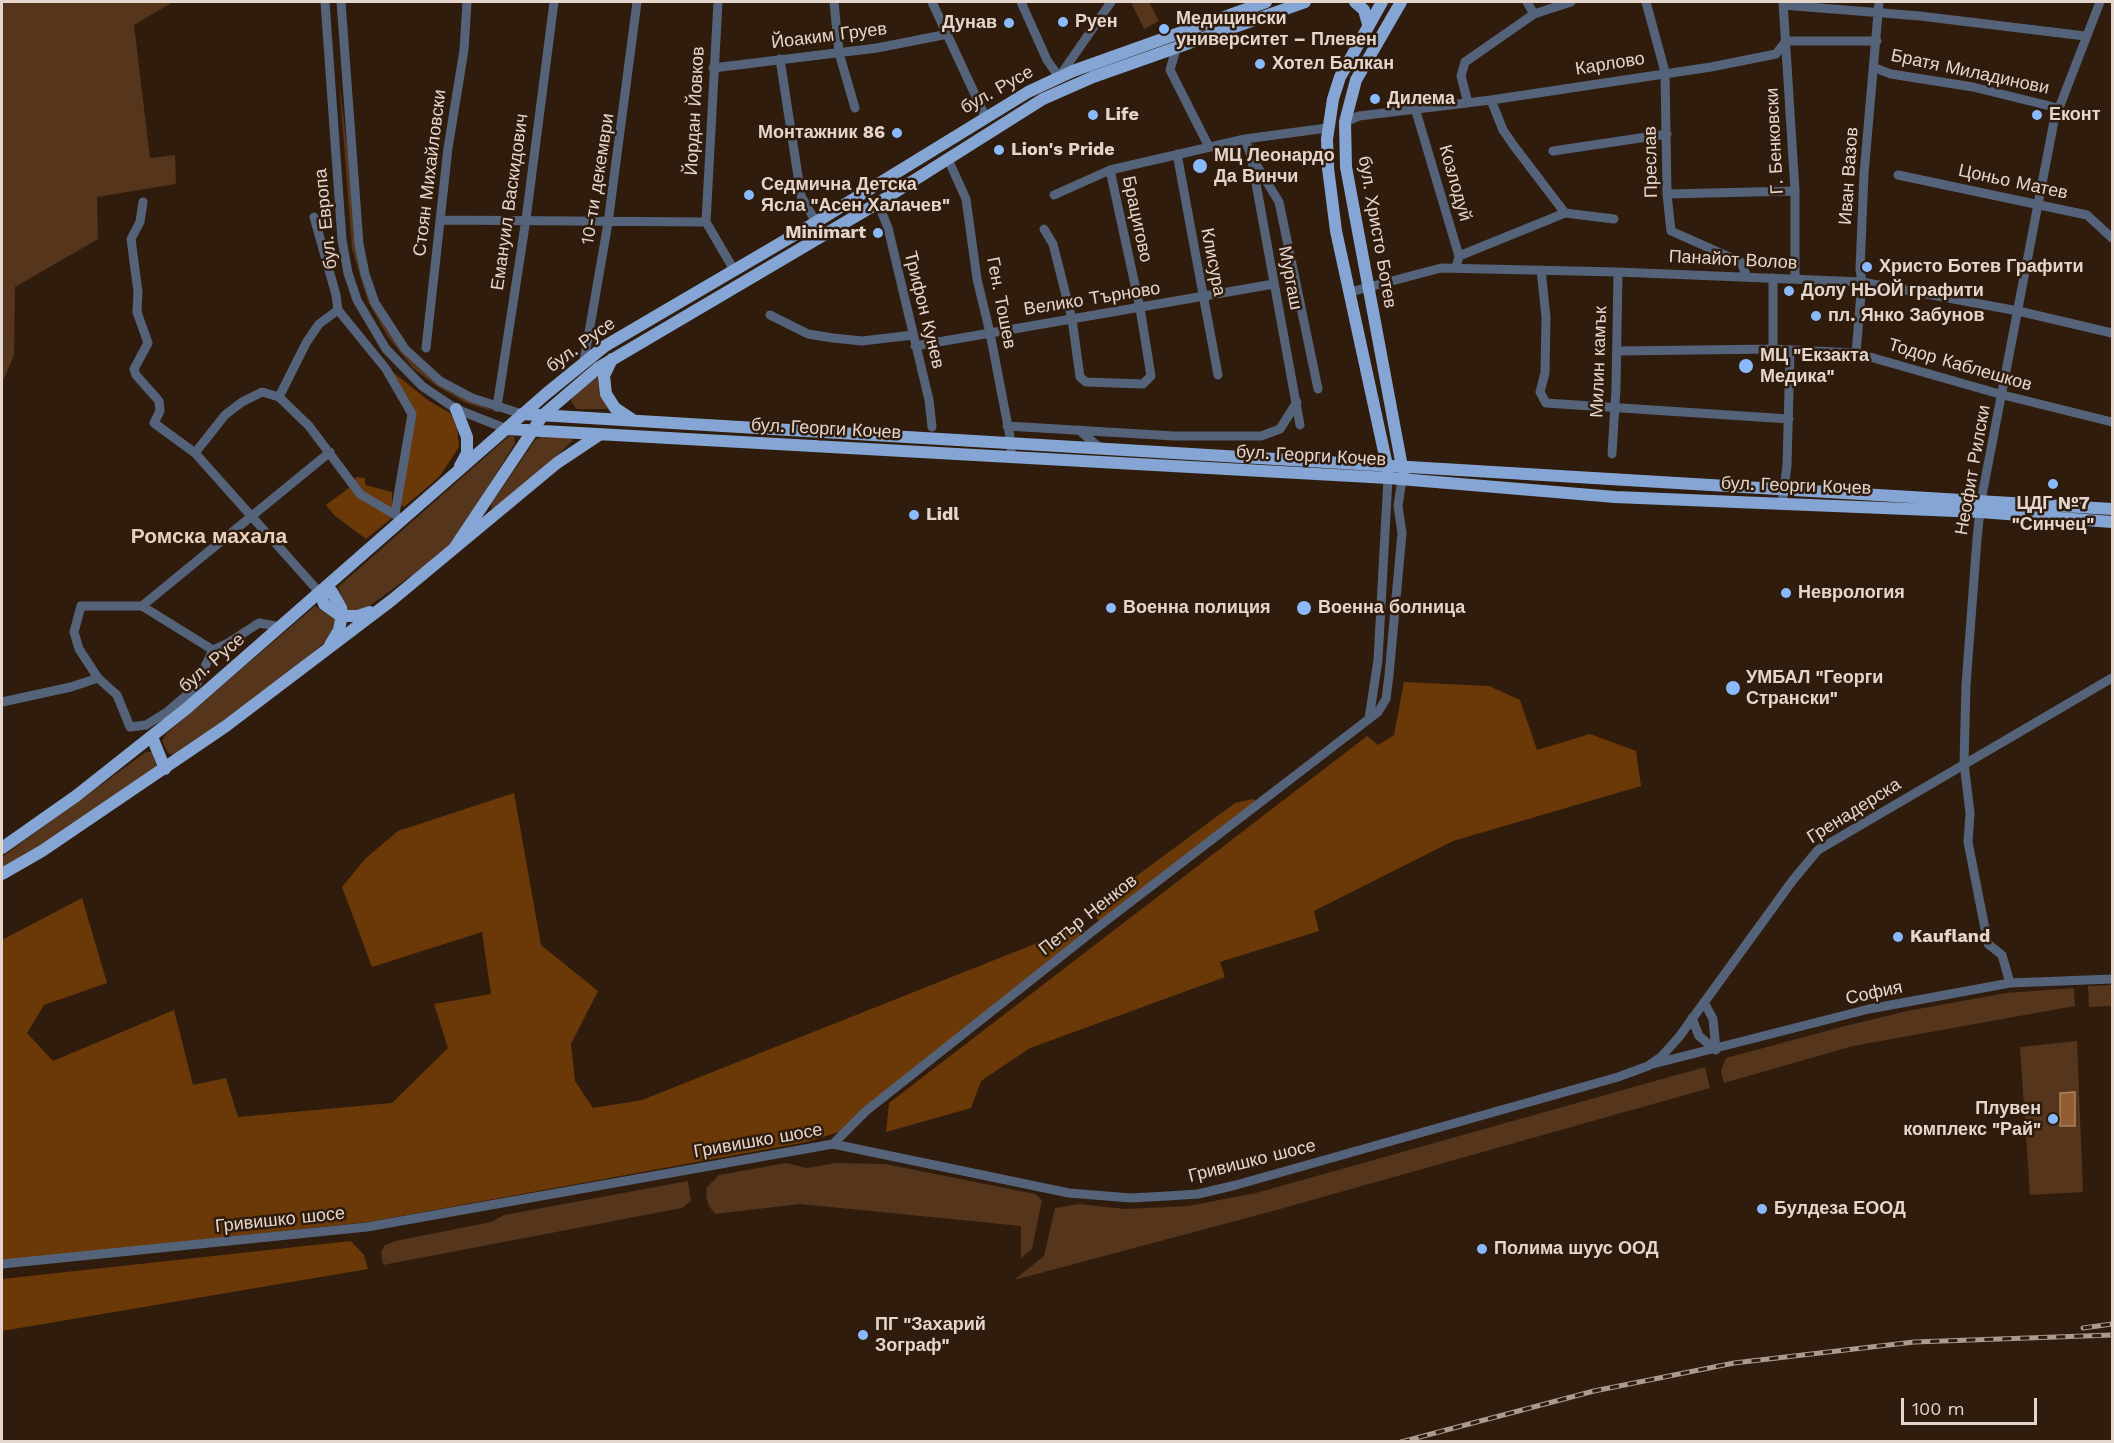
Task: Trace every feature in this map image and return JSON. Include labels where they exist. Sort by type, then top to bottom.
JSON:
[{"type":"main road","name":"бул. Русе","points":[[455,547],[543,415],[587,376],[612,359],[878,203],[1026,108],[1091,72],[1266,2]]},
{"type":"main road","name":"бул. Русе","points":[[2,848],[76,796],[152,737],[320,593],[400,517],[455,475],[584,361],[816,222],[985,116],[1059,77],[1091,72],[1176,48],[1305,2]]},
{"type":"main road","points":[[1355,2],[1364,10],[1368,24]]},
{"type":"main road","name":"бул. Христо Ботев","points":[[1382,2],[1340,77],[1327,128],[1328,168],[1336,231],[1388,478]]},
{"type":"main road","name":"бул. Христо Ботев","points":[[1401,2],[1356,80],[1345,122],[1346,167],[1403,465],[1402,480]]},
{"type":"main road","points":[[612,359],[604,376],[606,394],[615,408],[634,420]]},
{"type":"main road","points":[[455,475],[464,461],[468,446],[463,423],[456,409]]},
{"type":"main road","name":"бул. Георги Кочев","points":[[522,414],[1403,465],[1782,497],[2112,509]]},
{"type":"main road","name":"бул. Георги Кочев","points":[[507,429],[1388,478],[1616,496],[1782,497]]},
{"type":"main road","name":"бул. Русе","points":[[2,874],[165,769],[315,660],[392,600],[564,458],[600,434]]},
{"type":"main road","name":"бул. Георги Кочев","points":[[1980,506],[2112,522]]},
{"type":"main road","points":[[315,660],[335,639],[342,615],[334,594],[320,593]]},
{"type":"main road","points":[[342,615],[363,615],[392,600]]},
{"type":"main road","points":[[152,737],[165,769]]},
{"type":"street","name":"бул. Европа","points":[[325,2],[342,240],[353,288],[369,323],[394,359],[422,386],[456,409],[507,429]]},
{"type":"street","name":"бул. Европа","points":[[341,2],[359,244],[369,288],[388,326],[423,366],[460,392],[522,414]]},
{"type":"street","name":"Стоян Михайловски","points":[[426,348],[448,148],[464,50],[467,2]]},
{"type":"street","name":"Емануил Васкидович","points":[[497,406],[526,219],[554,2]]},
{"type":"street","name":"10-ти декември","points":[[584,361],[608,224],[637,2]]},
{"type":"street","name":"Йордан Йовков","points":[[706,222],[718,2]]},
{"type":"street","points":[[834,2],[839,53],[855,108]]},
{"type":"street","points":[[932,2],[985,116]]},
{"type":"street","points":[[1021,2],[1047,60],[1059,77],[1111,2]]},
{"type":"street","points":[[1527,2],[1534,14]]},
{"type":"street","points":[[1468,103],[1461,76],[1465,62],[1534,14],[1570,2]]},
{"type":"street","name":"Преслав","points":[[1646,2],[1665,72],[1667,194],[1671,231],[1740,262],[1747,277]]},
{"type":"street","name":"Неофит Рилски","points":[[2010,983],[2002,955],[1988,944],[1968,842],[1970,813],[1964,763],[1966,685],[1980,506],[2003,395],[2036,206],[2058,108],[2100,2]]},
{"type":"street","points":[[1783,3],[1880,5],[1920,16],[2085,36]]},
{"type":"street","name":"Г. Бенковски","points":[[1783,3],[1795,190],[1795,279]]},
{"type":"street","name":"Иван Вазов","points":[[1856,352],[1862,282],[1860,269],[1864,174],[1880,5]]},
{"type":"street","name":"Йоаким Груев","points":[[713,68],[839,53],[948,34]]},
{"type":"street","points":[[1786,41],[1877,41]]},
{"type":"street","name":"Карлово","points":[[1345,122],[1359,116],[1491,100],[1665,72],[1711,67],[1776,54],[1786,41]]},
{"type":"street","points":[[1081,47],[1091,72]]},
{"type":"street","points":[[1176,48],[1170,70],[1209,147]]},
{"type":"street","points":[[780,59],[801,196],[816,222]]},
{"type":"street","name":"Братя Миладинови","points":[[1875,68],[1891,74],[1973,87],[2058,108]]},
{"type":"street","points":[[1491,100],[1503,130],[1565,213]]},
{"type":"street","name":"Козлодуй","points":[[1415,108],[1459,256]]},
{"type":"street","points":[[1054,195],[1110,170],[1245,139],[1327,128]]},
{"type":"street","points":[[1552,150],[1667,134]]},
{"type":"street","name":"Мургаш","points":[[1245,139],[1251,156],[1300,425]]},
{"type":"street","name":"Клисура","points":[[1177,154],[1218,375]]},
{"type":"street","points":[[1251,156],[1279,202],[1318,389]]},
{"type":"street","name":"Ген. Тошев","points":[[948,159],[966,199],[977,279],[1011,442],[1011,458]]},
{"type":"street","name":"Брацигово","points":[[1072,319],[1080,377],[1086,382],[1143,384],[1151,376],[1140,309],[1110,170]]},
{"type":"street","name":"Цоньо Матев","points":[[1898,175],[2036,206],[2087,214],[2112,238]]},
{"type":"street","points":[[1667,194],[1795,190]]},
{"type":"street","points":[[143,202],[140,222],[131,238],[138,292],[137,312],[148,343],[134,369],[136,375],[159,401],[160,411],[154,423],[195,453],[320,593]]},
{"type":"street","name":"Трифон Кунев","points":[[878,203],[888,228],[929,400],[932,427]]},
{"type":"street","points":[[1456,268],[1459,256],[1565,213],[1614,219]]},
{"type":"street","points":[[195,453],[225,415],[242,402],[262,392],[279,397],[309,426],[360,494],[400,517],[412,414],[386,369],[338,310],[336,295],[314,217]]},
{"type":"street","points":[[440,220],[526,219],[608,224],[706,222],[734,270]]},
{"type":"street","points":[[1044,230],[1053,244],[1072,319]]},
{"type":"street","name":"Панайот Волов","points":[[1350,292],[1441,268],[1618,272],[1862,282],[2018,311],[2112,333]]},
{"type":"street","points":[[1541,270],[1546,317],[1545,373],[1540,392],[1546,403],[1789,419]]},
{"type":"street","name":"Милин камък","points":[[1612,454],[1618,272]]},
{"type":"street","points":[[1773,278],[1773,350]]},
{"type":"street","name":"Велико Търново","points":[[915,346],[1140,309],[1274,284]]},
{"type":"street","points":[[279,397],[312,334],[319,324],[338,310]]},
{"type":"street","points":[[770,315],[808,333],[833,338],[862,341],[913,335]]},
{"type":"street","name":"Тодор Каблешков","points":[[1617,351],[1856,352],[2003,395],[2112,422]]},
{"type":"street","points":[[1782,497],[1787,466],[1790,352]]},
{"type":"street","points":[[1007,426],[1174,436],[1262,436],[1280,429],[1297,402]]},
{"type":"street","points":[[1079,430],[1101,448]]},
{"type":"street","points":[[142,606],[330,452]]},
{"type":"street","points":[[1370,719],[1378,660],[1388,478]]},
{"type":"street","name":"Петър Ненков","points":[[833,1144],[866,1111],[1225,828],[1370,719],[1386,699],[1402,533],[1398,506],[1402,480]]},
{"type":"street","points":[[213,650],[142,606],[81,606],[74,632],[79,649],[98,678],[117,695],[130,727],[146,725],[167,712],[194,689],[213,650],[259,623],[281,627]]},
{"type":"street","points":[[2,702],[71,687],[98,678]]},
{"type":"street","name":"Гренадерска","points":[[1648,1066],[1671,1047],[1793,880],[1818,850],[2112,678]]},
{"type":"street","name":"София","points":[[1648,1066],[1869,1009],[2010,983],[2112,979]]},
{"type":"street","points":[[1704,1002],[1713,1019],[1716,1050]]},
{"type":"street","points":[[1692,1018],[1699,1036],[1716,1050]]},
{"type":"street","name":"Гривишко шосе","points":[[2,1264],[367,1227],[833,1144],[1069,1193],[1131,1198],[1198,1194],[1596,1084],[1648,1066]]},
{"type":"shaded area","points":[[2,2],[173,2],[134,25],[150,158],[175,155],[176,184],[97,197],[98,239],[15,287],[14,355],[2,383]]},
{"type":"shaded area","points":[[1131,2],[1149,2],[1159,21],[1144,29]]},
{"type":"shaded area","points":[[339,80],[363,276],[405,354],[421,370],[453,393],[499,413],[466,403],[435,385],[413,368],[388,337],[368,302],[352,249]]},
{"type":"shaded area","points":[[389,369],[429,401],[450,413],[457,427],[459,447],[439,477],[404,507],[400,505],[416,417]]},
{"type":"shaded area","points":[[599,375],[610,409],[576,409],[571,401],[573,396]]},
{"type":"shaded area","points":[[509,436],[514,436],[515,443],[457,537],[440,555],[368,607],[360,611],[346,610],[338,587]]},
{"type":"shaded area","points":[[543,436],[571,438],[572,441],[494,509],[491,508],[492,503],[535,440]]},
{"type":"shaded area","points":[[356,477],[365,478],[365,485],[392,492],[392,518],[366,539],[334,515],[326,505],[350,487]]},
{"type":"shaded area","points":[[315,606],[335,619],[327,640],[271,687],[175,756],[168,753],[162,741],[166,734]]},
{"type":"shaded area","points":[[1404,682],[1489,686],[1520,700],[1537,750],[1590,734],[1636,751],[1641,786],[1453,841],[1314,911],[1319,931],[1220,962],[1225,977],[1030,1048],[981,1081],[971,1108],[886,1132],[889,1103],[1367,736],[1378,745],[1394,735]]},
{"type":"shaded area","points":[[146,752],[152,752],[157,768],[2,871],[2,857]]},
{"type":"shaded area","points":[[514,793],[541,945],[598,991],[571,1044],[575,1081],[593,1108],[642,1100],[1080,926],[1091,937],[842,1131],[807,1142],[368,1222],[2,1261],[2,940],[82,898],[107,983],[44,1005],[27,1033],[53,1061],[174,1010],[193,1085],[226,1078],[238,1117],[392,1103],[448,1048],[434,1004],[491,994],[482,932],[372,967],[342,887],[366,858],[398,831]]},
{"type":"shaded area","points":[[1254,799],[1257,805],[1100,923],[1092,909],[1235,803]]},
{"type":"shaded area","points":[[2112,985],[2112,1006],[2089,1007],[2088,986]]},
{"type":"shaded area","points":[[2074,988],[2075,1006],[1853,1046],[1724,1083],[1721,1071],[1726,1058],[1907,1011],[2006,993]]},
{"type":"shaded area","name":"Плувен комплекс \"Рай\"","points":[[2077,1041],[2083,1192],[2030,1195],[2020,1047]]},
{"type":"shaded area","points":[[1705,1067],[1710,1088],[1273,1211],[1014,1280],[1044,1256],[1055,1208],[1079,1204],[1125,1209],[1188,1206],[1256,1193]]},
{"type":"shaded area","points":[[2075,1092],[2075,1126],[2060,1126],[2060,1093]]},
{"type":"shaded area","points":[[786,1163],[807,1168],[836,1163],[885,1164],[1035,1194],[1042,1200],[1032,1249],[1021,1258],[1021,1226],[800,1204],[715,1214],[709,1206],[706,1196],[707,1187],[719,1175]]},
{"type":"shaded area","points":[[688,1181],[691,1201],[682,1208],[383,1265],[381,1252],[384,1246],[395,1241],[491,1222],[504,1215]]},
{"type":"shaded area","points":[[351,1241],[364,1255],[368,1269],[2,1331],[2,1279]]},
{"type":"railway","points":[[2083,1328],[2112,1324]]},
{"type":"railway","points":[[1401,1442],[1594,1391],[1734,1363],[1914,1342],[2112,1335]]},
{"type":"place","name":"Руен","points":[[1063,22]]},
{"type":"place","name":"Дунав","points":[[1009,23]]},
{"type":"place","name":"Медицински университет – Плевен","points":[[1164,29]]},
{"type":"place","name":"Хотел Балкан","points":[[1260,64]]},
{"type":"place","name":"Дилема","points":[[1375,99]]},
{"type":"place","name":"Life","points":[[1093,115]]},
{"type":"place","name":"Еконт","points":[[2037,115]]},
{"type":"place","name":"Монтажник 86","points":[[897,133]]},
{"type":"place","name":"Lion's Pride","points":[[999,150]]},
{"type":"place","name":"МЦ Леонардо Да Винчи","points":[[1200,166]]},
{"type":"place","name":"Седмична Детска Ясла \"Асен Халачев\"","points":[[749,195]]},
{"type":"place","name":"Minimart","points":[[878,233]]},
{"type":"place","name":"Христо Ботев Графити","points":[[1867,267]]},
{"type":"place","name":"Долу НЬОЙ графити","points":[[1789,291]]},
{"type":"place","name":"пл. Янко Забунов","points":[[1816,316]]},
{"type":"place","name":"МЦ \"Екзакта Медика\"","points":[[1746,366]]},
{"type":"place","name":"ЦДГ №7 \"Синчец\"","points":[[2053,484]]},
{"type":"place","name":"Lidl","points":[[914,515]]},
{"type":"place","name":"Неврология","points":[[1786,593]]},
{"type":"place","name":"Военна полиция","points":[[1111,608]]},
{"type":"place","name":"Военна болница","points":[[1304,608]]},
{"type":"place","name":"УМБАЛ \"Георги Странски\"","points":[[1733,688]]},
{"type":"place","name":"Kaufland","points":[[1898,937]]},
{"type":"place","name":"Плувен комплекс \"Рай\"","points":[[2053,1119]]},
{"type":"place","name":"Булдеза ЕООД","points":[[1762,1209]]},
{"type":"place","name":"Полима шуус ООД","points":[[1482,1249]]},
{"type":"place","name":"ПГ \"Захарий Зограф\"","points":[[863,1335]]},
{"type":"district","name":"Ромска махала","points":[[209,537]]}]
